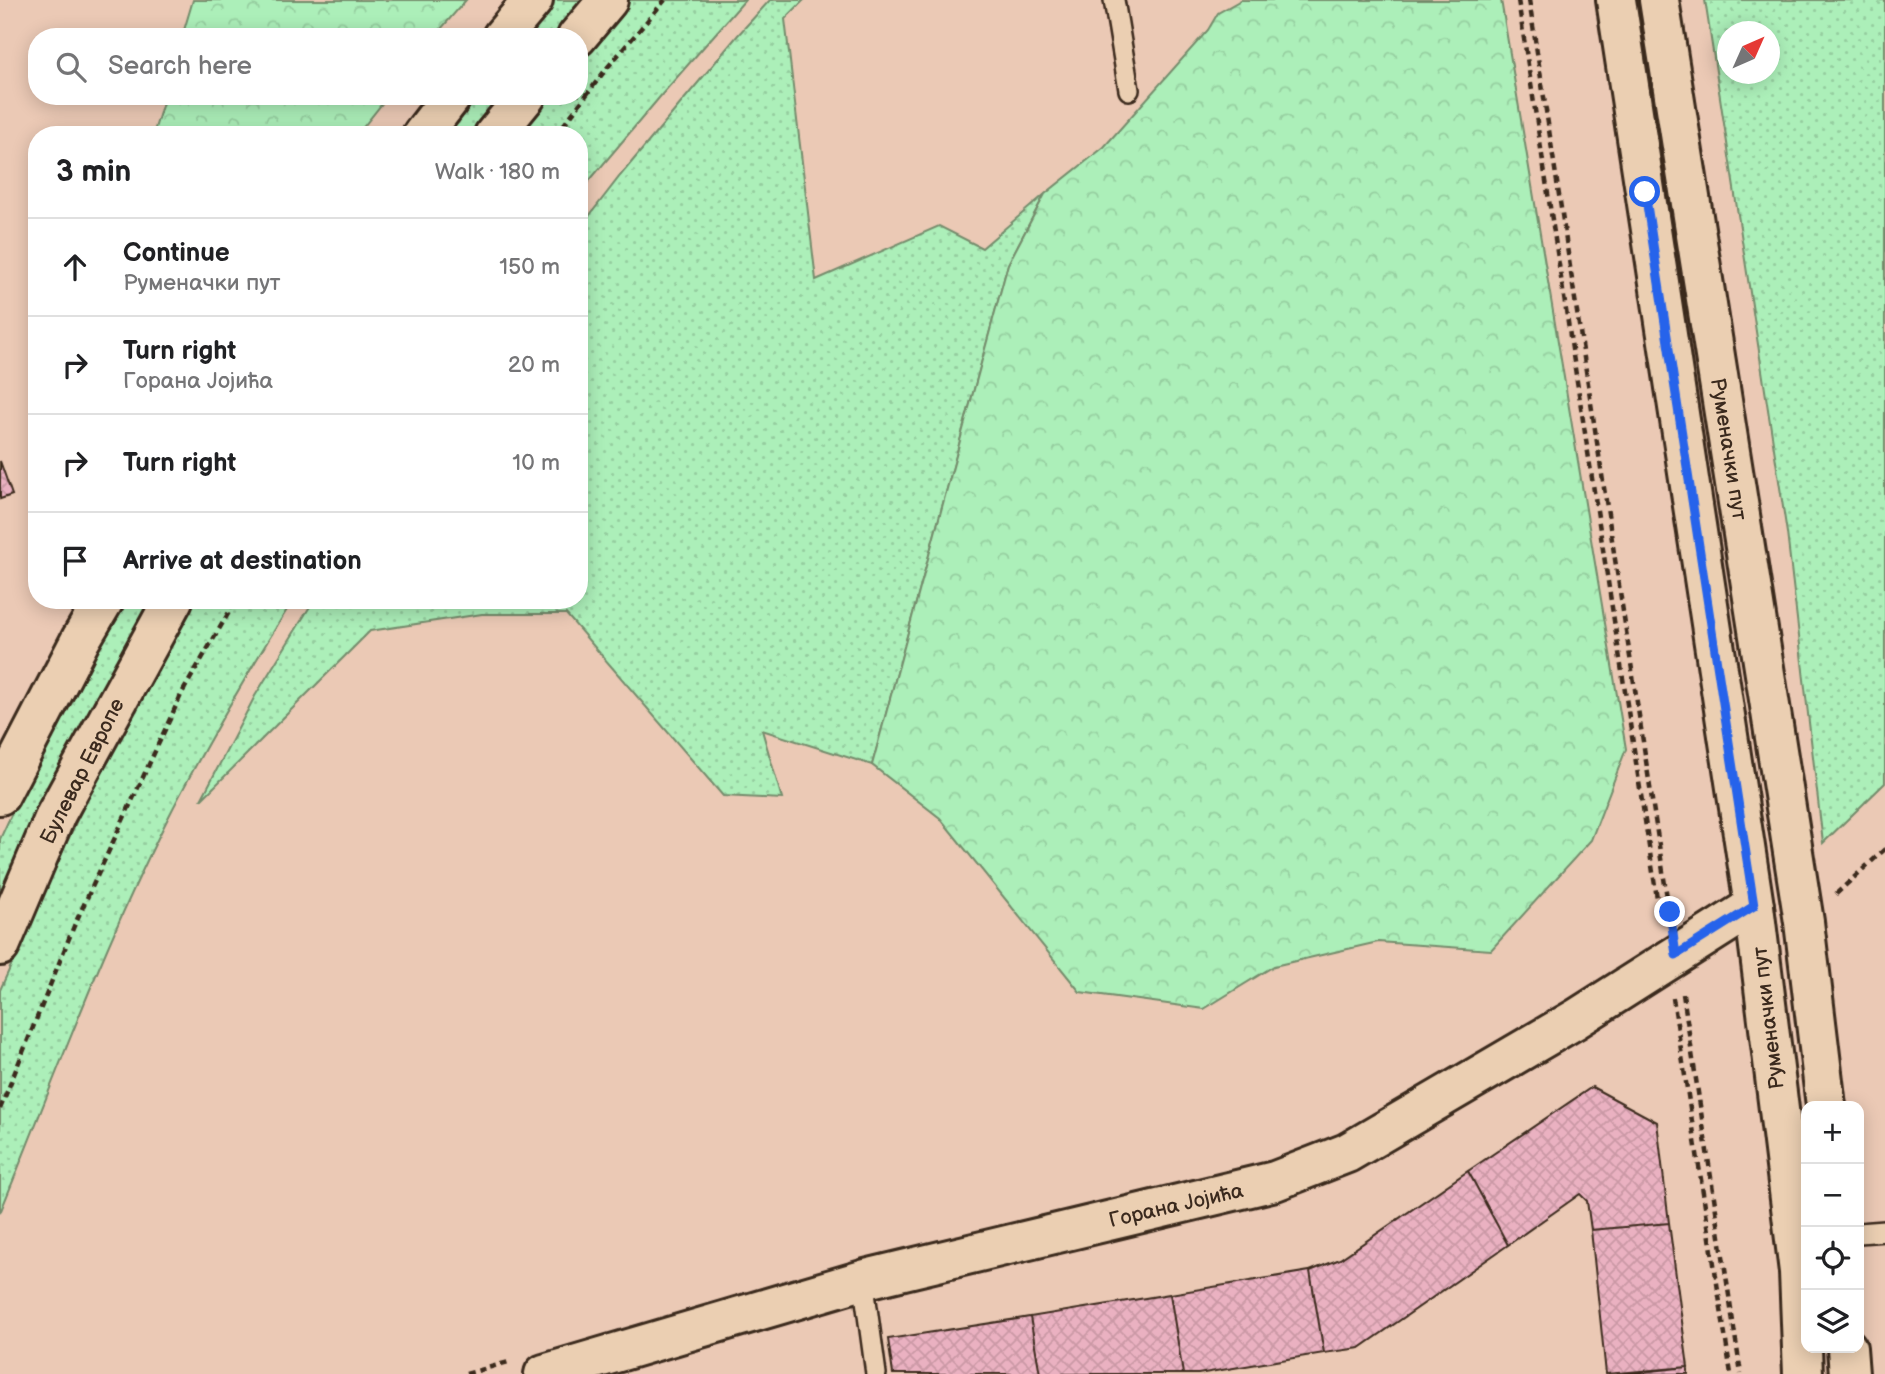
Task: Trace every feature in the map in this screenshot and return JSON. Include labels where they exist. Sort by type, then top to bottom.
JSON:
[{"type":"main road","points":[[510,28],[533,0]]},
{"type":"main road","points":[[585,28],[608,0]]},
{"type":"main road","name":"Руменачки пут","points":[[1616,0],[1754,906],[1798,1272],[1803,1374]]},
{"type":"main road","name":"Руменачки пут","points":[[1659,0],[1804,922],[1825,1101]]},
{"type":"main road","points":[[429,126],[445,105]]},
{"type":"main road","points":[[501,126],[519,105]]},
{"type":"main road","points":[[0,795],[99,609]]},
{"type":"main road","name":"Булевар Европе","points":[[0,946],[56,814],[168,609]]},
{"type":"main road","name":"Горана Јојића","points":[[544,1374],[866,1279],[1275,1181],[1348,1153],[1576,1019],[1754,906]]},
{"type":"main road","points":[[1847,1353],[1849,1374]]},
{"type":"lane","points":[[1114,0],[1129,90]]},
{"type":"lane","points":[[1864,1233],[1885,1231]]},
{"type":"lane","points":[[866,1279],[865,1293],[876,1374]]},
{"type":"path","points":[[588,93],[665,0]]},
{"type":"path","points":[[1518,0],[1741,1374]]},
{"type":"path","points":[[1529,0],[1672,958],[1731,1374]]},
{"type":"path","points":[[563,126],[579,105]]},
{"type":"path","points":[[0,1109],[74,926],[153,754],[182,693],[231,609]]},
{"type":"path","points":[[1804,922],[1885,849]]},
{"type":"green space","points":[[193,0],[466,0],[442,28],[185,28]]},
{"type":"green space","points":[[554,0],[585,0],[562,28],[531,28]]},
{"type":"green space","points":[[629,0],[745,0],[588,182],[588,126],[526,126],[543,105],[588,105],[588,49]]},
{"type":"green space","points":[[770,0],[804,0],[785,19],[816,280],[939,226],[982,248],[1045,194],[1008,264],[872,765],[762,730],[782,799],[723,796],[566,614],[482,614],[370,631],[201,800],[255,696],[308,609],[588,609],[588,217]]},
{"type":"green space","points":[[1241,0],[1501,0],[1626,749],[1591,840],[1491,950],[1378,942],[1274,966],[1204,1009],[1080,992],[940,818],[872,765],[1008,264],[1045,194],[1104,147],[1208,30],[1218,13]]},
{"type":"green space","points":[[1633,0],[1646,0],[1666,118],[1653,119]]},
{"type":"green space","points":[[1705,0],[1885,0],[1885,783],[1823,843],[1787,533],[1718,84],[1780,84],[1780,21],[1717,21],[1717,78]]},
{"type":"green space","points":[[162,105],[381,105],[364,126],[156,126]]},
{"type":"green space","points":[[467,105],[499,105],[481,126],[449,126]]},
{"type":"green space","points":[[117,609],[147,609],[66,757],[0,894],[0,839],[50,730]]},
{"type":"green space","points":[[189,609],[287,609],[210,740],[141,873],[98,969],[0,1213],[0,990],[82,809]]},
{"type":"building","points":[[0,461],[12,495],[0,499]]},
{"type":"building","points":[[1592,1087],[1657,1122],[1669,1223],[1591,1230],[1587,1201],[1580,1194],[1508,1245],[1468,1171]]},
{"type":"building","points":[[1468,1171],[1508,1245],[1360,1348],[1324,1353],[1310,1271],[1340,1259]]},
{"type":"building","points":[[1669,1223],[1688,1367],[1606,1374],[1591,1230]]},
{"type":"building","points":[[1310,1271],[1324,1353],[1198,1374],[1183,1374],[1170,1294]]},
{"type":"building","points":[[1170,1294],[1183,1374],[1040,1374],[1030,1317]]},
{"type":"building","points":[[1030,1317],[1040,1374],[893,1374],[888,1339]]},
{"type":"building","points":[[1688,1367],[1688,1374],[1623,1374]]},
{"type":"route","points":[[1645,192],[1754,906],[1676,955],[1670,912]]}]
